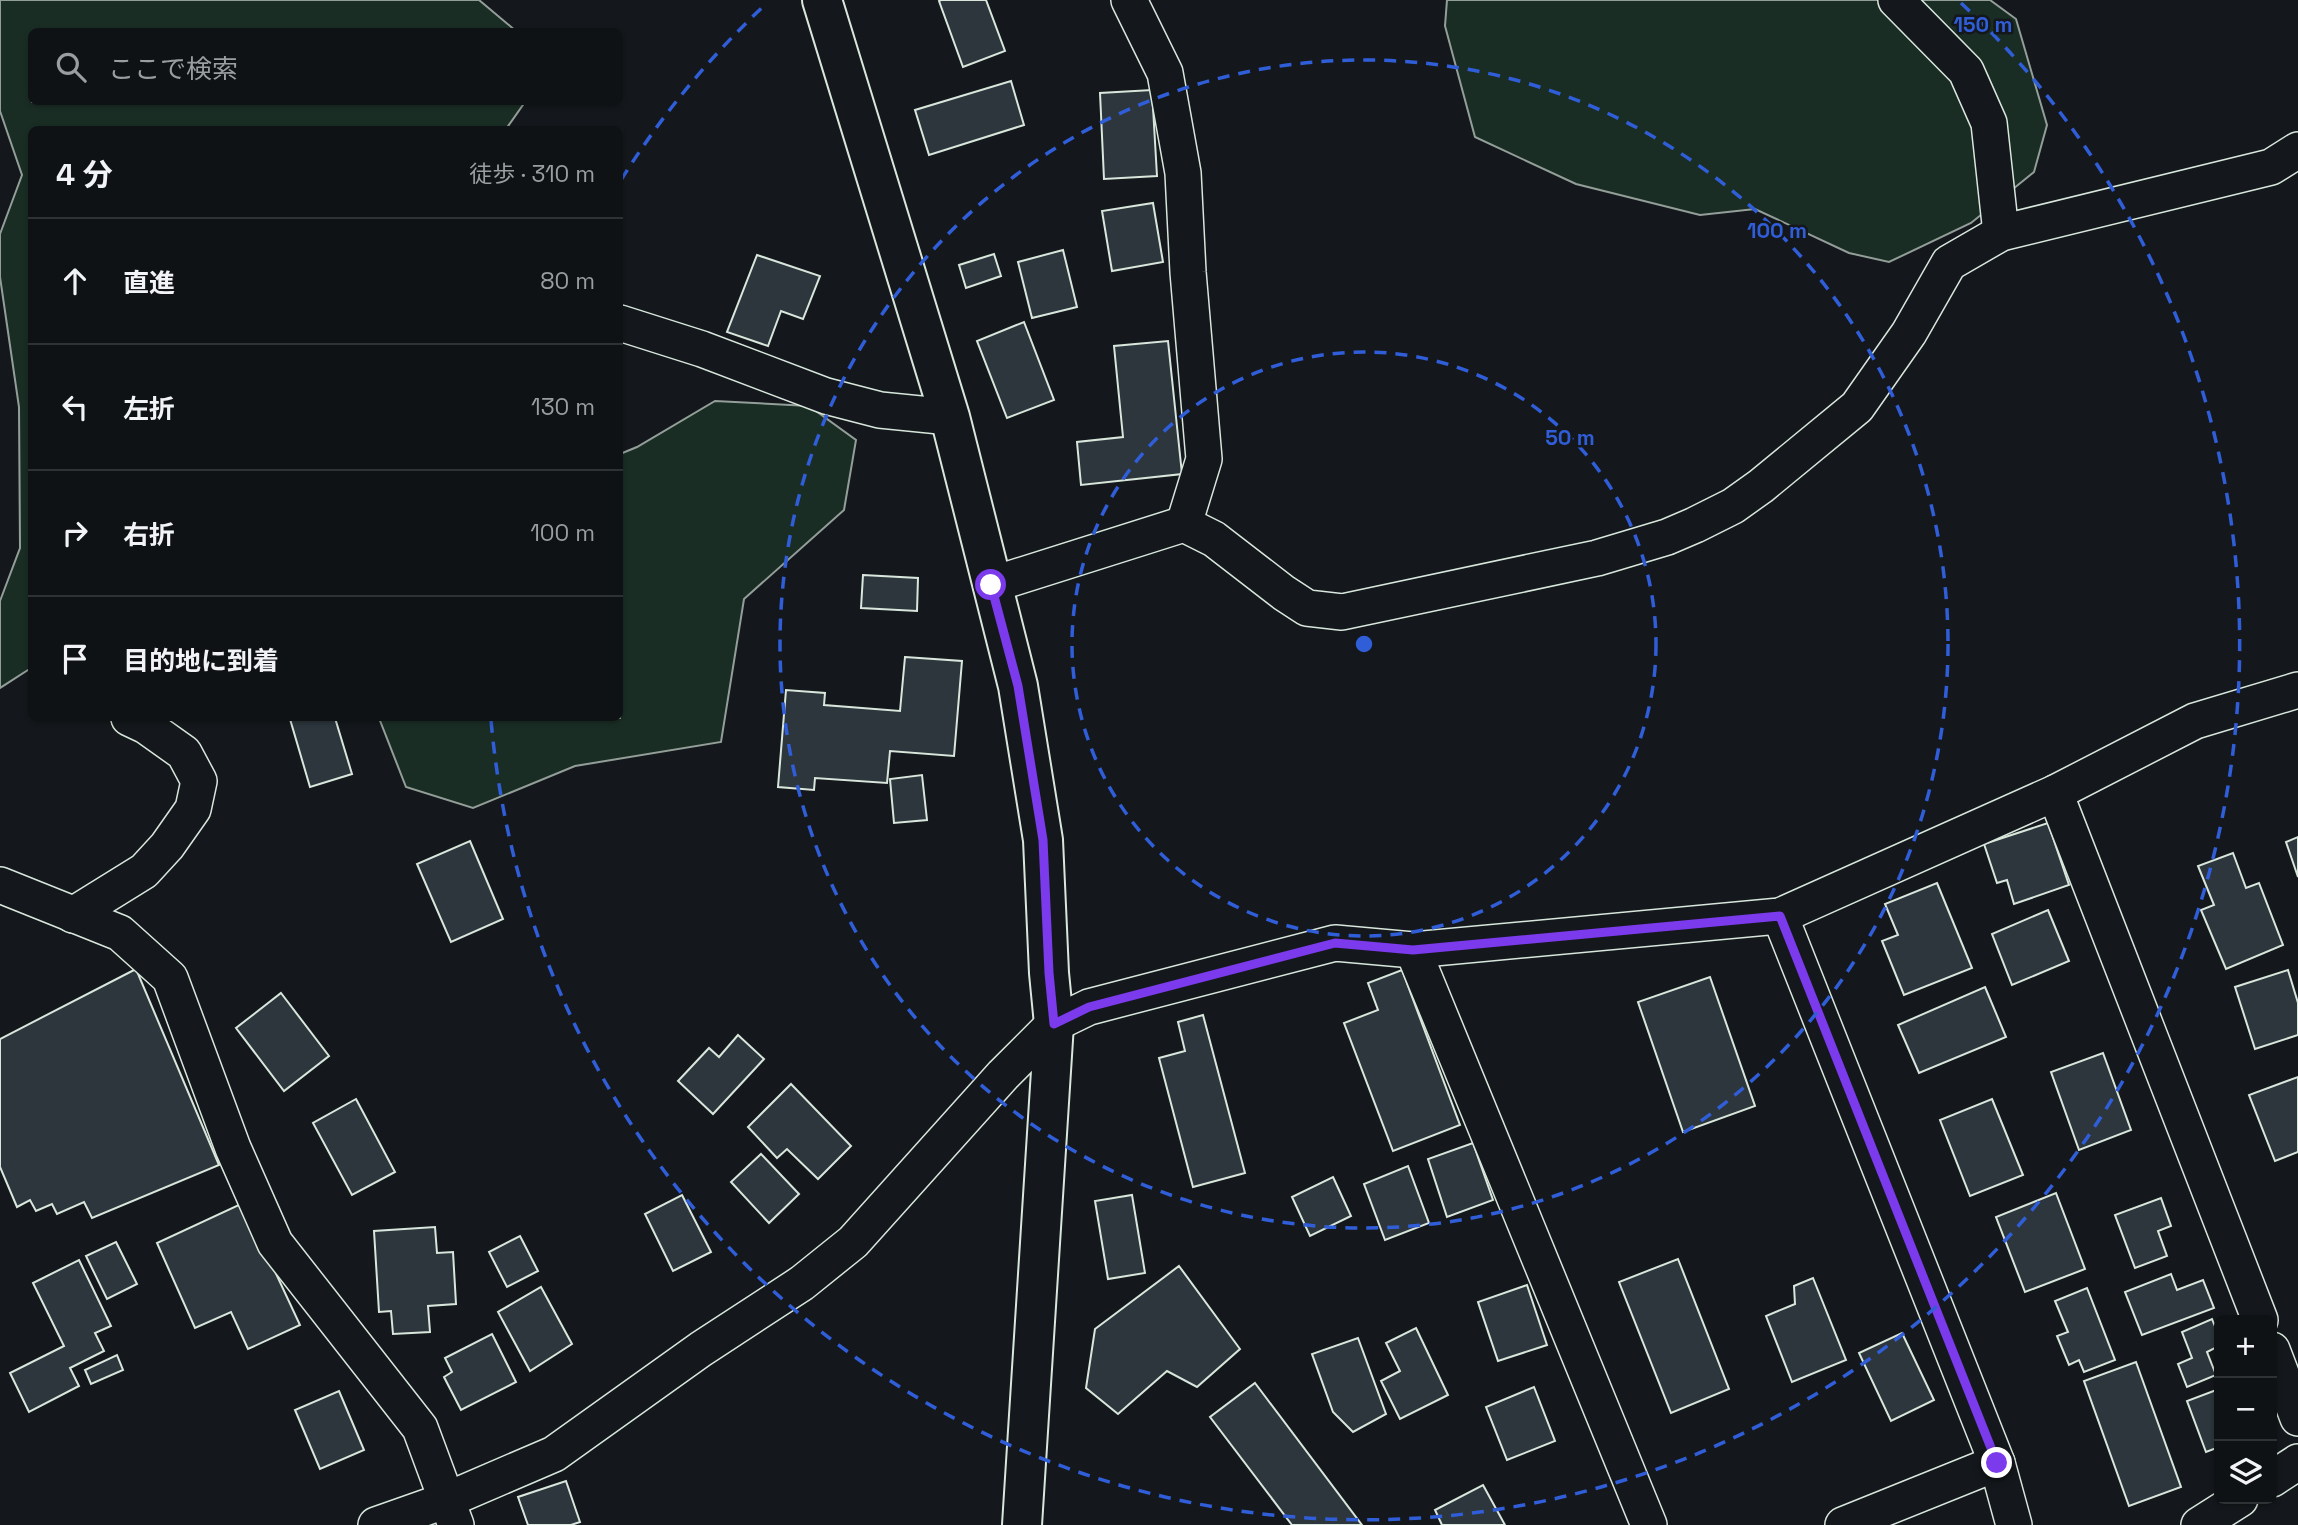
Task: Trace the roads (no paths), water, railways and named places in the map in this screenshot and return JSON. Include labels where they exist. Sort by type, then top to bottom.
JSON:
[{"type":"street","points":[[822,0],[950,417],[1018,686],[1043,840],[1054,1024],[1022,1525]]},
{"type":"street","points":[[1129,0],[1166,73],[1183,173],[1188,272],[1204,459],[1184,524]]},
{"type":"street","points":[[1896,0],[1966,71],[1989,123],[2001,233]]},
{"type":"street","points":[[991,585],[1184,524],[1214,538],[1307,608],[1342,612],[1597,558],[1667,537],[1733,506],[1798,457],[1857,407],[1909,333],[1949,263],[2001,233],[2270,167],[2298,150]]},
{"type":"street","points":[[623,324],[702,349],[826,396],[880,410],[950,417]]},
{"type":"street","points":[[376,1525],[451,1512],[554,1454],[701,1349],[802,1283],[853,1242],[1003,1075],[1054,1024],[1089,1007],[1335,943],[1413,950],[1780,916],[2055,793],[2194,721],[2298,690]]},
{"type":"street","points":[[73,915],[144,871],[167,846],[193,809],[199,782],[184,753],[135,721]]},
{"type":"street","points":[[2055,793],[2258,1315]]},
{"type":"street","points":[[0,885],[120,933],[170,978],[233,1147],[275,1243],[420,1428],[451,1512]]},
{"type":"street","points":[[1780,916],[1997,1463],[2014,1525]]},
{"type":"street","points":[[1413,950],[1648,1525]]},
{"type":"street","points":[[2277,1363],[2298,1418]]},
{"type":"street","points":[[2277,1476],[2298,1462]]},
{"type":"street","points":[[1843,1525],[1997,1463]]},
{"type":"street","points":[[2199,1525],[2232,1504]]}]
